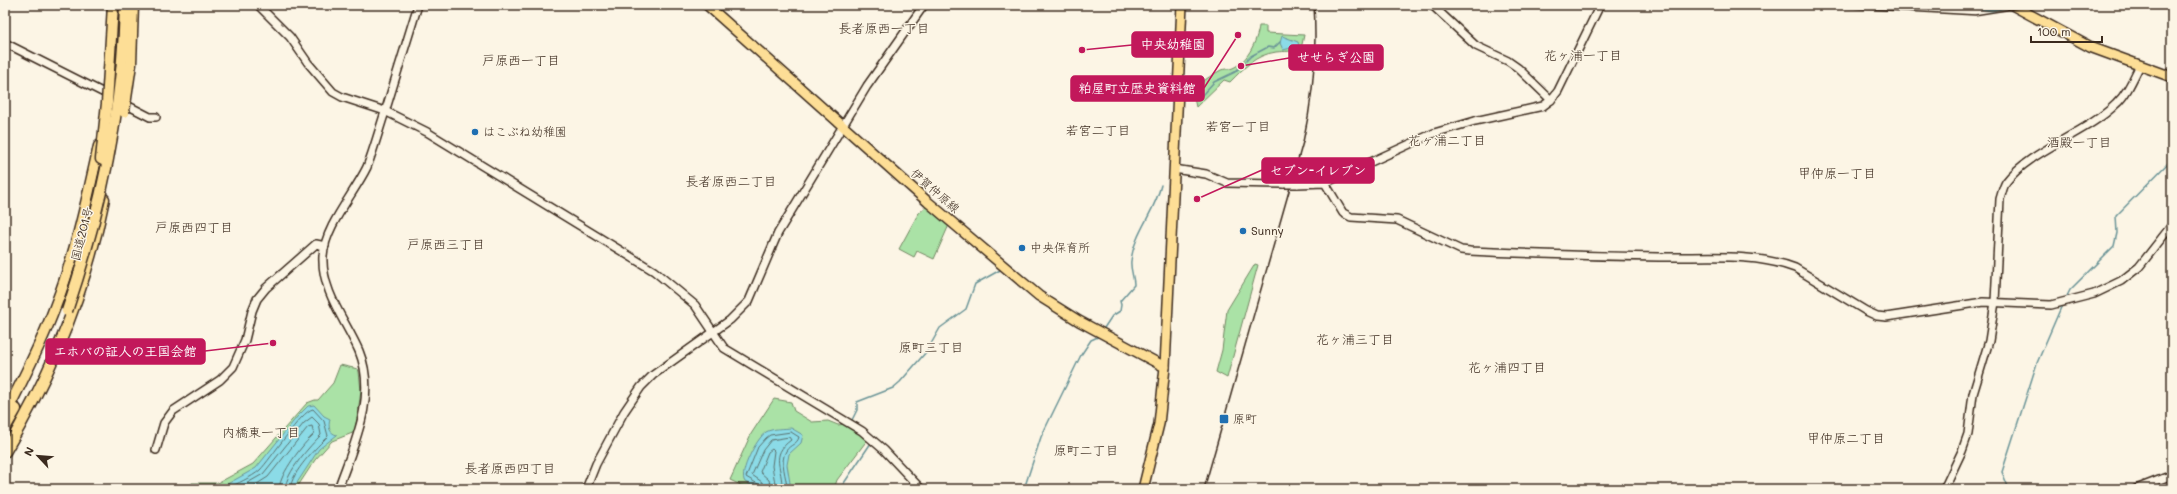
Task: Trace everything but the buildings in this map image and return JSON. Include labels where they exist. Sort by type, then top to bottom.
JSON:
[{"type":"highway","name":"国道201号","points":[[5,415],[47,326],[70,266],[99,146],[105,93],[110,5]]},
{"type":"highway","points":[[103,160],[101,159],[108,103],[113,5]]},
{"type":"highway","points":[[5,428],[34,372],[61,309],[85,236],[103,160],[115,72],[120,5]]},
{"type":"highway","points":[[104,186],[118,111],[122,69],[125,5]]},
{"type":"highway","name":"国道201号","points":[[5,452],[47,376],[65,334],[96,240],[121,101],[129,5]]},
{"type":"highway","points":[[5,441],[40,374],[67,311],[91,236],[104,186],[116,149],[128,90],[133,5]]},
{"type":"main road","name":"伊賀仲原線","points":[[707,5],[1039,296],[1079,321],[1165,368]]},
{"type":"main road","points":[[1143,489],[1159,424],[1165,368],[1182,5]]},
{"type":"main road","points":[[2012,5],[2090,47],[2172,77]]},
{"type":"street","points":[[338,489],[361,422],[366,398],[363,366],[359,352],[324,279],[325,246],[367,166],[407,47],[418,5]]},
{"type":"street","points":[[586,489],[596,464],[624,412],[641,388],[653,375],[730,320],[749,301],[778,233],[867,86],[924,5]]},
{"type":"street","points":[[1432,5],[1476,46],[1508,61],[1551,100]]},
{"type":"street","points":[[1174,169],[1206,174],[1227,183],[1297,184],[1325,182],[1434,133],[1475,121],[1543,106],[1558,92],[1600,5]]},
{"type":"street","points":[[259,6],[290,37],[308,63],[333,92],[342,97],[385,111],[450,145],[654,271],[695,305],[724,348],[871,438],[921,489]]},
{"type":"street","points":[[5,43],[121,101],[150,118],[156,118]]},
{"type":"street","points":[[1944,489],[1962,451],[1968,434],[1973,394],[1989,341],[1995,302],[2000,199],[2004,185],[2018,170],[2034,158],[2107,113],[2124,95],[2140,65]]},
{"type":"street","points":[[1325,182],[1343,213],[1351,218],[1397,220],[1461,250],[1606,256],[1731,258],[1775,262],[1795,268],[1866,311],[1886,318],[1964,304],[1995,302],[2051,305],[2105,290],[2139,268],[2172,226]]},
{"type":"street","points":[[156,450],[164,423],[173,410],[220,380],[233,367],[244,340],[257,299],[266,288],[316,244],[325,246]]},
{"type":"street","points":[[2136,489],[2172,475]]},
{"type":"green space","points":[[1259,26],[1266,26],[1266,33],[1304,35],[1301,49],[1295,51],[1276,52],[1256,59],[1245,67],[1230,82],[1224,80],[1196,107],[1192,89],[1217,72],[1230,69],[1241,62],[1246,57],[1253,45]]},
{"type":"green space","points":[[928,205],[949,225],[934,259],[917,251],[914,257],[899,249],[918,214]]},
{"type":"green space","points":[[1255,264],[1258,265],[1227,378],[1216,372],[1222,350],[1227,310]]},
{"type":"green space","points":[[340,365],[358,369],[359,372],[361,391],[355,432],[332,441],[315,460],[296,489],[191,489],[189,487],[192,483],[218,483],[253,464],[307,403],[318,400],[333,383]]},
{"type":"green space","points":[[774,399],[791,402],[794,411],[812,422],[828,421],[838,425],[845,424],[868,439],[837,480],[834,489],[749,489],[730,480],[751,434]]},
{"type":"water","points":[[1971,5],[2004,5],[2010,7],[1992,11],[1972,8]]},
{"type":"water","points":[[1282,36],[1298,42],[1299,46],[1283,50],[1280,43]]},
{"type":"water","points":[[314,405],[324,416],[330,419],[330,429],[332,433],[337,435],[319,449],[293,489],[204,489],[206,487],[222,487],[256,468],[297,417],[308,406]]},
{"type":"water","points":[[791,428],[803,435],[801,443],[789,454],[787,465],[791,489],[759,489],[745,482],[744,471],[746,464],[762,436],[766,432],[772,430]]},
{"type":"waterway","points":[[1202,95],[1214,82],[1235,72],[1251,56],[1268,47],[1274,48],[1280,42]]},
{"type":"waterway","points":[[2066,298],[2070,290],[2114,246],[2117,233],[2116,216],[2172,159]]},
{"type":"waterway","points":[[1102,331],[1112,316],[1120,311],[1120,301],[1134,285],[1131,264],[1133,251],[1161,185]]},
{"type":"waterway","points":[[858,425],[852,420],[857,410],[857,402],[893,388],[900,382],[927,351],[940,328],[966,309],[975,284],[1002,269]]},
{"type":"waterway","points":[[2009,489],[2002,472],[2037,363],[2062,305]]},
{"type":"waterway","points":[[1024,489],[1041,437],[1081,355],[1091,340],[1100,336]]},
{"type":"waterway","points":[[840,489],[871,443]]},
{"type":"railway","points":[[1204,489],[1303,142],[1312,91],[1315,40],[1314,5]]},
{"type":"railway","points":[[1796,5],[1975,15],[2038,5]]},
{"type":"place","name":"粕屋町立歴史資料館","points":[[1238,35]]},
{"type":"place","name":"中央幼稚園","points":[[1082,50]]},
{"type":"place","name":"せせらぎ公園","points":[[1241,66]]},
{"type":"place","name":"はこぶね幼稚園","points":[[475,132]]},
{"type":"place","name":"セブン-イレブン","points":[[1197,199]]},
{"type":"place","name":"Sunny","points":[[1243,231]]},
{"type":"place","name":"中央保育所","points":[[1022,248]]},
{"type":"place","name":"エホバの証人の王国会館","points":[[273,343]]},
{"type":"place","name":"原町","points":[[1224,419]]},
{"type":"district","name":"長者原西一丁目","points":[[884,28]]},
{"type":"district","name":"花ヶ浦一丁目","points":[[1583,55]]},
{"type":"district","name":"戸原西一丁目","points":[[521,60]]},
{"type":"district","name":"若宮一丁目","points":[[1238,126]]},
{"type":"district","name":"若宮二丁目","points":[[1098,130]]},
{"type":"district","name":"花ヶ浦二丁目","points":[[1447,140]]},
{"type":"district","name":"酒殿一丁目","points":[[2079,142]]},
{"type":"district","name":"甲仲原一丁目","points":[[1837,173]]},
{"type":"district","name":"長者原西二丁目","points":[[731,181]]},
{"type":"district","name":"戸原西四丁目","points":[[194,227]]},
{"type":"district","name":"戸原西三丁目","points":[[446,244]]},
{"type":"district","name":"花ヶ浦三丁目","points":[[1355,339]]},
{"type":"district","name":"原町三丁目","points":[[931,347]]},
{"type":"district","name":"花ヶ浦四丁目","points":[[1507,367]]},
{"type":"district","name":"内橋東一丁目","points":[[261,432]]},
{"type":"district","name":"甲仲原二丁目","points":[[1846,438]]},
{"type":"district","name":"原町二丁目","points":[[1086,450]]},
{"type":"district","name":"長者原西四丁目","points":[[510,468]]}]
